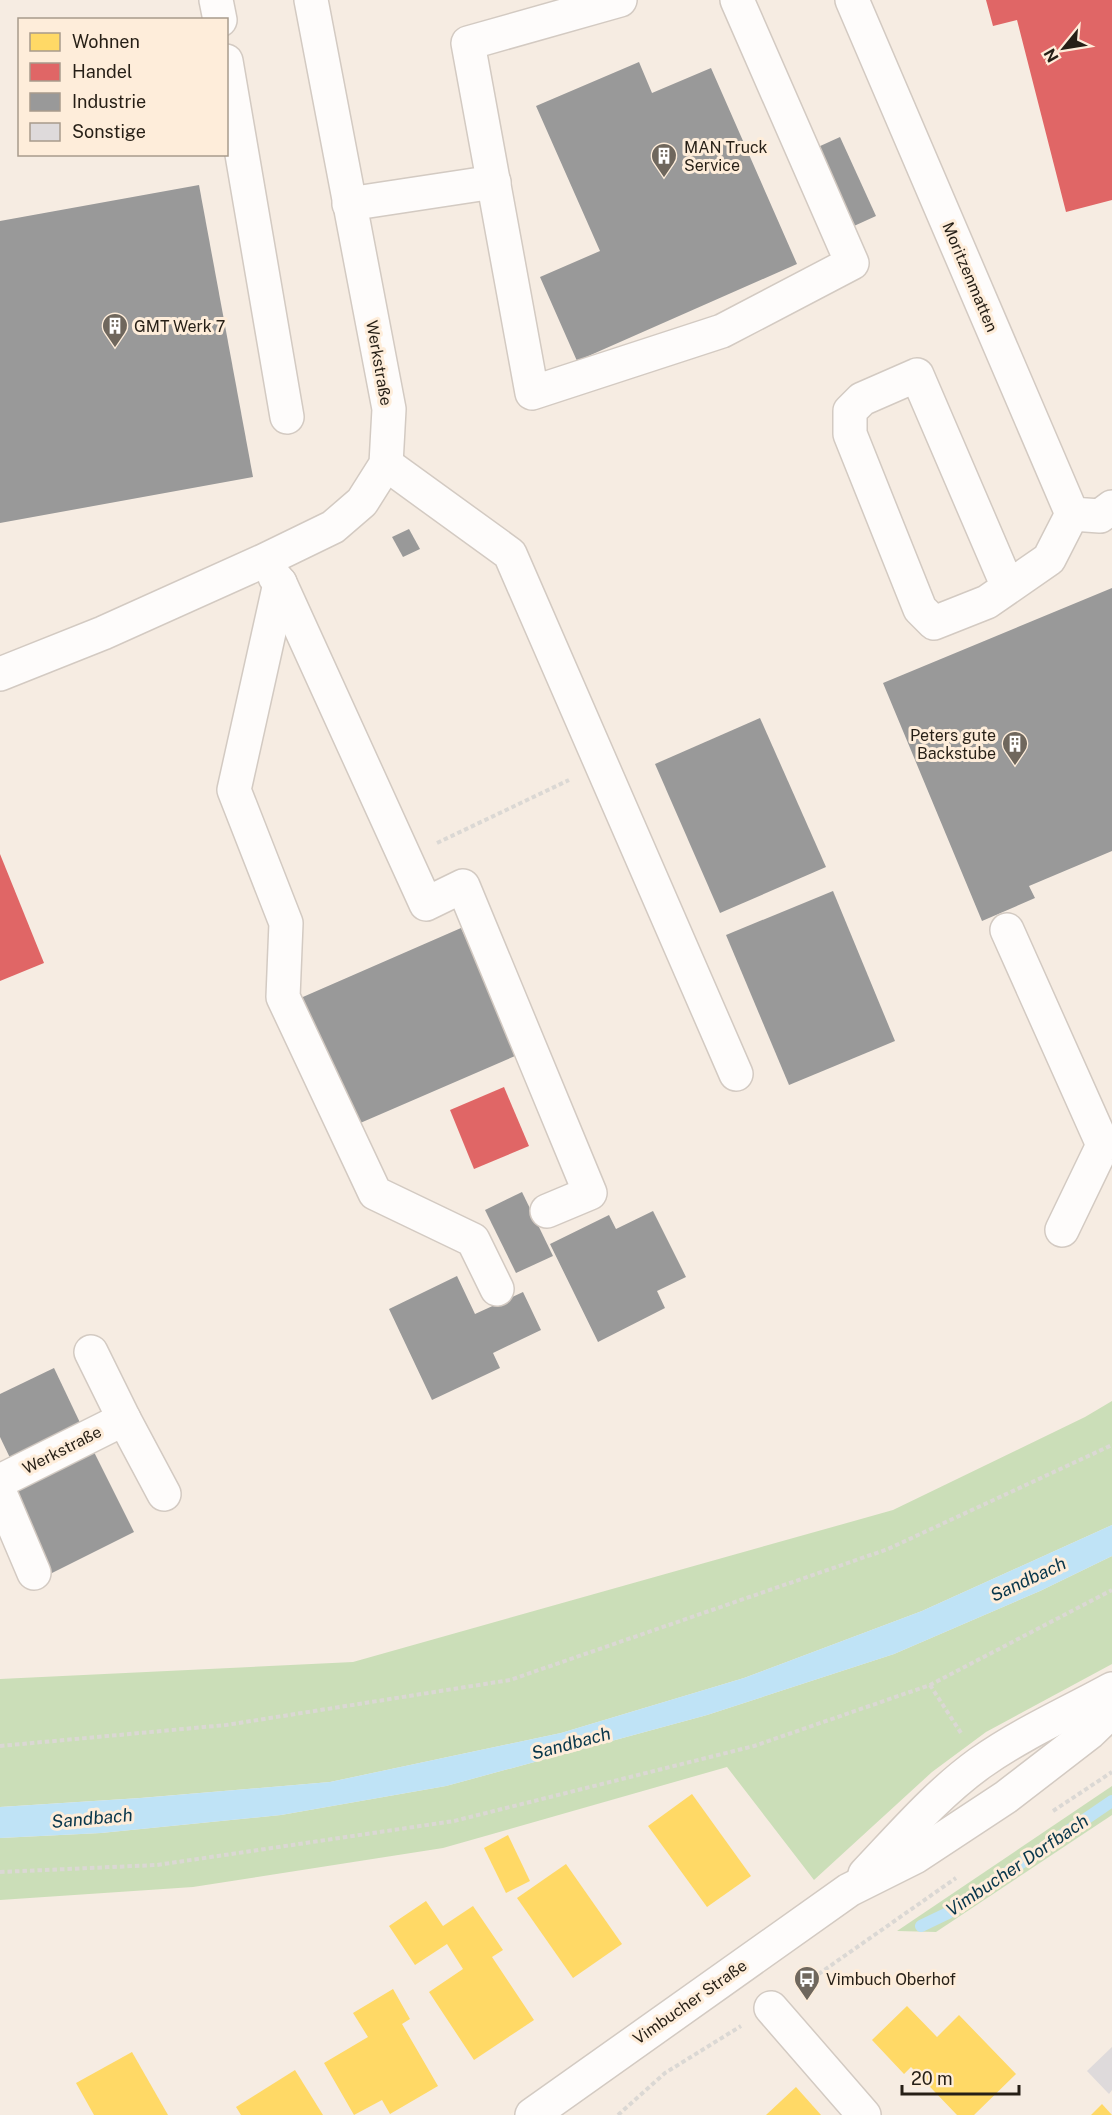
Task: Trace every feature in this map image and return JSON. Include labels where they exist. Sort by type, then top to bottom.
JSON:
[{"type":"street","points":[[216,0],[220,18]]},
{"type":"street","name":"Werkstraße","points":[[0,674],[103,633],[272,572],[333,527],[362,502],[386,464],[389,409],[311,0]]},
{"type":"street","points":[[620,0],[468,43],[532,393],[722,331],[852,263],[737,0]]},
{"type":"street","name":"Moritzenmatten","points":[[852,0],[1072,514]]},
{"type":"street","points":[[228,73],[287,417]]},
{"type":"street","points":[[349,204],[494,182]]},
{"type":"street","points":[[1008,587],[917,375],[862,399],[850,411],[850,435],[920,609],[934,623],[987,602],[1049,559],[1072,514],[1100,516],[1112,507]]},
{"type":"street","points":[[386,464],[510,554],[736,1074]]},
{"type":"street","points":[[272,572],[426,904],[463,886],[590,1193],[547,1211]]},
{"type":"street","points":[[272,572],[234,790],[286,923],[283,997],[375,1193],[473,1240],[498,1289]]},
{"type":"street","points":[[1007,930],[1108,1144],[1062,1230]]},
{"type":"street","points":[[91,1352],[164,1494]]},
{"type":"street","name":"Werkstraße","points":[[0,1481],[124,1419]]},
{"type":"street","points":[[0,1493],[34,1573]]},
{"type":"street","name":"Vimbucher Straße","points":[[849,1890],[932,1804],[980,1763],[1112,1689]]},
{"type":"street","name":"Vimbucher Straße","points":[[538,2113],[849,1890],[915,1857],[1006,1797],[1089,1733],[1112,1711]]},
{"type":"street","points":[[771,2008],[864,2115]]},
{"type":"path","points":[[405,858],[602,764]]},
{"type":"path","points":[[0,1746],[226,1725],[510,1680],[888,1549],[1112,1445]]},
{"type":"path","points":[[0,1872],[157,1865],[454,1821],[754,1746],[930,1685],[1112,1590]]},
{"type":"path","points":[[1047,1815],[1112,1772]]},
{"type":"path","points":[[618,2115],[665,2073],[771,2008],[962,1874]]},
{"type":"green space","points":[[1112,1401],[1112,1525],[922,1611],[744,1678],[561,1733],[330,1782],[0,1807],[0,1679],[353,1662],[893,1510],[1085,1417]]},
{"type":"green space","points":[[1112,1556],[1112,1664],[986,1732],[932,1772],[814,1880],[727,1767],[443,1848],[193,1887],[0,1900],[0,1838],[101,1833],[281,1815],[446,1786],[707,1715],[894,1654],[1040,1591]]},
{"type":"green space","points":[[1112,1786],[1112,1815],[936,1932],[897,1931]]},
{"type":"water","name":"Sandbach","points":[[1112,1525],[1112,1556],[1040,1591],[894,1654],[707,1715],[446,1786],[281,1815],[101,1833],[0,1838],[0,1807],[330,1782],[561,1733],[744,1678],[922,1611]]},
{"type":"building: Wohnen","points":[[692,1794],[751,1876],[707,1907],[648,1826]]},
{"type":"building: Wohnen","points":[[508,1835],[530,1881],[506,1893],[484,1848]]},
{"type":"building: Wohnen","points":[[566,1864],[622,1944],[573,1978],[517,1898]]},
{"type":"building: Wohnen","points":[[426,1901],[443,1926],[473,1906],[503,1950],[492,1957],[534,2020],[474,2060],[429,1992],[463,1969],[447,1944],[415,1965],[389,1926]]},
{"type":"building: Wohnen","points":[[393,1989],[410,2019],[402,2024],[438,2086],[390,2114],[382,2100],[354,2115],[324,2063],[368,2037],[353,2013]]},
{"type":"building: Wohnen","points":[[907,2006],[937,2037],[959,2015],[1016,2074],[974,2115],[957,2115],[911,2067],[904,2074],[872,2040]]},
{"type":"building: Wohnen","points":[[132,2052],[168,2115],[94,2115],[76,2083]]},
{"type":"building: Wohnen","points":[[295,2070],[323,2115],[241,2115],[236,2107]]},
{"type":"building: Wohnen","points":[[796,2087],[821,2115],[766,2115]]},
{"type":"building: Wohnen","points":[[1102,2104],[1112,2115],[1091,2115]]},
{"type":"building: Handel","points":[[986,0],[1112,0],[1112,200],[1066,212],[1017,20],[993,26]]},
{"type":"building: Handel","points":[[0,854],[44,963],[0,981]]},
{"type":"building: Handel","points":[[504,1087],[529,1146],[474,1169],[450,1110]]},
{"type":"building: Industrie","name":"MAN Truck Service","points":[[639,62],[652,93],[711,68],[797,264],[577,361],[540,277],[600,251],[536,106]]},
{"type":"building: Industrie","points":[[840,137],[876,216],[843,231],[807,152]]},
{"type":"building: Industrie","name":"GMT Werk 7","points":[[199,185],[253,477],[0,523],[0,221]]},
{"type":"building: Industrie","points":[[409,529],[420,549],[403,557],[392,537]]},
{"type":"building: Industrie","name":"Peters gute Backstube","points":[[1112,588],[1112,851],[1029,886],[1035,898],[982,921],[883,683]]},
{"type":"building: Industrie","points":[[760,718],[826,867],[720,913],[655,764]]},
{"type":"building: Industrie","points":[[833,891],[895,1041],[789,1085],[726,935]]},
{"type":"building: Industrie","points":[[461,928],[469,945],[474,944],[522,1053],[351,1127],[296,1000]]},
{"type":"building: Industrie","points":[[522,1192],[553,1256],[516,1273],[485,1210]]},
{"type":"building: Industrie","points":[[653,1211],[686,1277],[657,1291],[665,1308],[598,1342],[550,1244],[609,1215],[616,1229]]},
{"type":"building: Industrie","points":[[457,1276],[475,1314],[523,1292],[541,1330],[493,1353],[500,1368],[432,1400],[389,1309]]},
{"type":"building: Industrie","points":[[54,1368],[83,1429],[12,1462],[0,1437],[0,1394]]},
{"type":"building: Industrie","points":[[93,1450],[134,1532],[50,1574],[9,1491]]},
{"type":"building: Sonstige","points":[[1112,2047],[1112,2090],[1109,2094],[1087,2071]]},
{"type":"waterway","name":"Vimbucher Dorfbach","points":[[921,1926],[948,1913],[1112,1801]]},
{"type":"place","name":"MAN Truck Service","points":[[664,179]]},
{"type":"place","name":"GMT Werk 7","points":[[115,349]]},
{"type":"place","name":"Peters gute Backstube","points":[[1015,767]]},
{"type":"place","name":"Vimbuch Oberhof","points":[[807,2002]]}]
